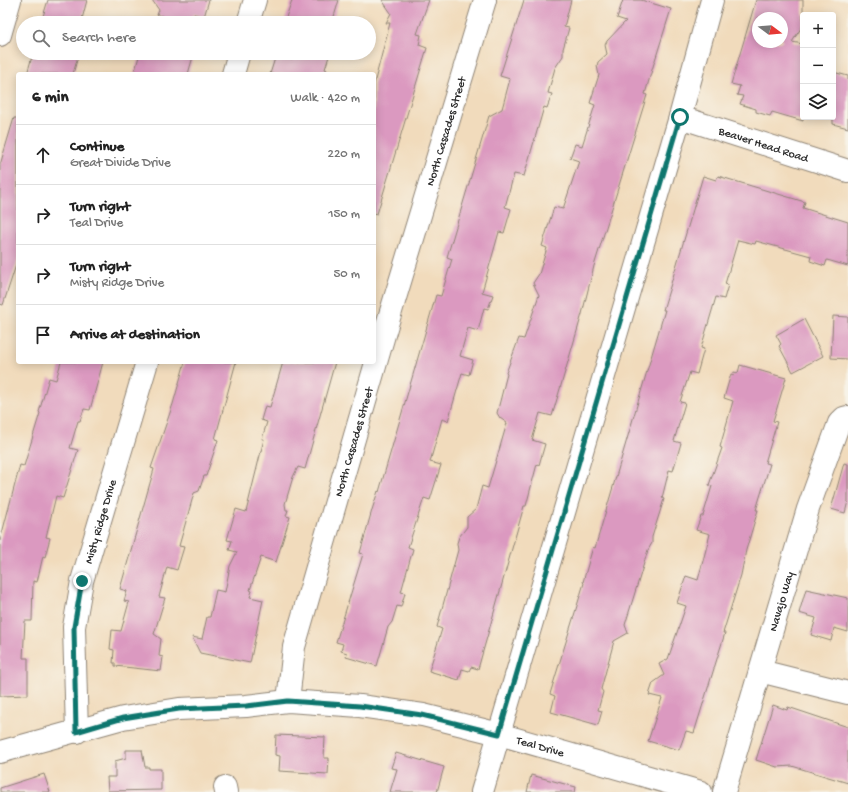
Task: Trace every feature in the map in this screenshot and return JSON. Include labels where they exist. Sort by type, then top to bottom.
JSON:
[{"type":"street","points":[[0,35],[10,0]]},
{"type":"street","points":[[250,16],[255,0]]},
{"type":"street","name":"North Cascades Street","points":[[376,363],[485,0]]},
{"type":"street","points":[[482,792],[680,117],[712,0]]},
{"type":"street","points":[[234,72],[237,60]]},
{"type":"street","name":"Beaver Head Road","points":[[680,117],[848,171]]},
{"type":"street","name":"Misty Ridge Drive","points":[[76,732],[74,627],[82,581],[147,364]]},
{"type":"street","name":"North Cascades Street","points":[[288,701],[294,647],[376,364]]},
{"type":"street","name":"Navajo Way","points":[[724,792],[820,474],[839,423],[844,418],[848,418]]},
{"type":"street","points":[[760,671],[848,693]]},
{"type":"street","name":"Teal Drive","points":[[0,752],[123,718],[179,709],[246,706],[288,701],[360,706],[422,715],[499,734],[701,792]]},
{"type":"building","points":[[48,0],[87,0],[83,16],[43,16]]},
{"type":"building","points":[[152,0],[209,0],[204,16],[194,14],[193,16],[162,16],[157,15],[159,10]]},
{"type":"building","points":[[292,0],[339,0],[334,16],[286,16]]},
{"type":"building","points":[[382,0],[429,0],[417,34],[421,35],[419,45],[427,48],[377,214],[376,76],[390,23],[386,23],[391,13]]},
{"type":"building","points":[[524,0],[571,0],[564,27],[569,28],[563,49],[563,56],[555,68],[548,93],[552,94],[547,108],[544,107],[524,176],[514,174],[505,207],[511,209],[504,233],[499,232],[482,292],[493,295],[488,309],[484,308],[478,331],[468,328],[460,356],[473,360],[469,375],[462,373],[448,421],[442,419],[430,462],[441,465],[430,500],[424,498],[408,547],[413,549],[401,592],[405,593],[401,607],[397,606],[392,622],[388,627],[377,666],[346,657],[347,653],[341,651],[343,644],[336,642],[363,554],[360,553],[372,510],[378,491],[379,492],[436,295],[441,296],[452,259],[447,257],[489,116],[502,109],[510,79],[500,76]]},
{"type":"building","points":[[623,0],[641,0],[671,9],[645,94],[647,95],[594,266],[582,314],[552,416],[540,413],[532,440],[545,444],[539,465],[537,464],[526,506],[524,506],[478,669],[471,667],[469,671],[462,669],[459,680],[429,671],[442,629],[437,627],[458,550],[457,543],[459,537],[467,527],[467,517],[476,509],[482,486],[488,488],[507,423],[500,418],[497,413],[506,373],[519,338],[524,339],[539,295],[533,283],[539,274],[547,248],[542,246],[554,207],[563,209],[579,161],[570,158],[575,144],[582,146],[595,105],[590,103],[599,75],[597,66],[598,62],[607,54],[605,45],[607,41],[626,21],[617,18]]},
{"type":"building","points":[[756,0],[803,0],[803,12],[800,12],[800,30],[792,42],[800,43],[800,120],[803,121],[772,112],[770,116],[756,112],[756,109],[740,104],[743,96],[737,95],[740,86],[731,84],[752,13],[752,48],[788,48],[788,12],[752,12]]},
{"type":"building","points":[[31,60],[77,60],[74,72],[28,72]]},
{"type":"building","points":[[138,60],[192,60],[189,72],[135,72]]},
{"type":"building","points":[[274,60],[328,60],[325,69],[327,70],[326,72],[271,72]]},
{"type":"building","points":[[836,73],[848,76],[848,128],[833,124],[833,120],[836,120]]},
{"type":"building","points":[[14,118],[16,118],[16,265],[3,305],[0,304],[0,165]]},
{"type":"building","points":[[703,176],[716,180],[718,176],[805,202],[803,208],[848,222],[848,266],[827,260],[825,266],[810,261],[811,256],[756,241],[755,244],[738,240],[725,284],[728,285],[724,299],[716,297],[701,348],[704,349],[697,374],[690,372],[680,402],[685,403],[674,441],[681,443],[673,471],[669,470],[662,498],[664,499],[652,537],[652,543],[648,550],[625,625],[628,633],[614,641],[601,689],[603,692],[598,710],[602,711],[598,725],[551,712],[555,696],[550,694],[584,583],[583,582],[593,547],[595,548]]},
{"type":"building","points":[[833,316],[848,317],[848,359],[831,358]]},
{"type":"building","points":[[804,319],[823,356],[793,372],[779,346],[781,344],[776,335]]},
{"type":"building","points":[[60,364],[102,364],[90,410],[84,409],[80,421],[78,421],[70,448],[78,450],[63,498],[56,496],[46,537],[50,538],[45,557],[43,556],[37,582],[33,581],[32,621],[25,621],[23,658],[28,658],[28,695],[0,696],[0,541],[20,465],[24,466],[49,378],[56,380]]},
{"type":"building","points":[[184,364],[235,364],[215,439],[218,440],[206,476],[204,476],[199,491],[194,493],[179,546],[184,547],[177,570],[167,567],[159,597],[165,598],[154,634],[161,639],[159,656],[163,657],[161,671],[115,666],[115,663],[113,663],[114,650],[110,649],[112,630],[121,631],[129,602],[124,601],[127,591],[120,589],[154,469],[151,468],[173,404]]},
{"type":"building","points":[[282,364],[334,364],[305,469],[298,467],[293,477],[285,504],[286,510],[288,510],[286,516],[290,517],[276,562],[261,557],[250,590],[252,591],[250,597],[263,600],[250,663],[200,653],[192,637],[202,639],[207,617],[210,617],[216,590],[225,592],[230,566],[237,552],[229,550],[232,541],[227,540],[236,509],[246,512],[267,422],[261,420],[265,406],[270,407]]},
{"type":"building","points":[[740,365],[786,378],[773,421],[777,422],[765,463],[770,464],[756,510],[758,510],[746,550],[741,575],[723,633],[725,633],[694,733],[686,731],[679,750],[648,741],[662,698],[649,695],[653,683],[664,675],[659,664],[668,659],[686,606],[677,603],[686,576],[698,580],[710,534],[696,530],[701,516],[703,516],[712,486],[709,485],[722,448],[720,447],[733,401],[724,398],[731,374],[733,375],[734,372],[738,373]]},
{"type":"building","points":[[844,463],[848,464],[848,501],[845,513],[831,509]]},
{"type":"building","points":[[806,589],[848,598],[848,632],[834,628],[831,641],[811,635],[816,618],[799,613]]},
{"type":"building","points":[[773,705],[787,710],[788,707],[848,727],[848,783],[792,766],[777,767],[756,760]]},
{"type":"building","points":[[276,735],[325,737],[324,758],[329,758],[328,774],[279,771],[280,756],[275,755]]},
{"type":"building","points":[[126,750],[142,750],[145,767],[149,767],[149,769],[161,769],[161,790],[108,791],[107,777],[115,777],[115,761],[126,758]]},
{"type":"building","points":[[396,753],[444,767],[437,792],[390,792],[397,769],[391,768]]},
{"type":"building","points":[[44,774],[50,792],[0,792],[0,788]]},
{"type":"building","points":[[531,775],[576,787],[575,792],[527,792]]},
{"type":"route","points":[[82,581],[74,627],[76,732],[123,718],[179,709],[246,706],[288,701],[360,706],[422,715],[499,734],[680,117]]}]
